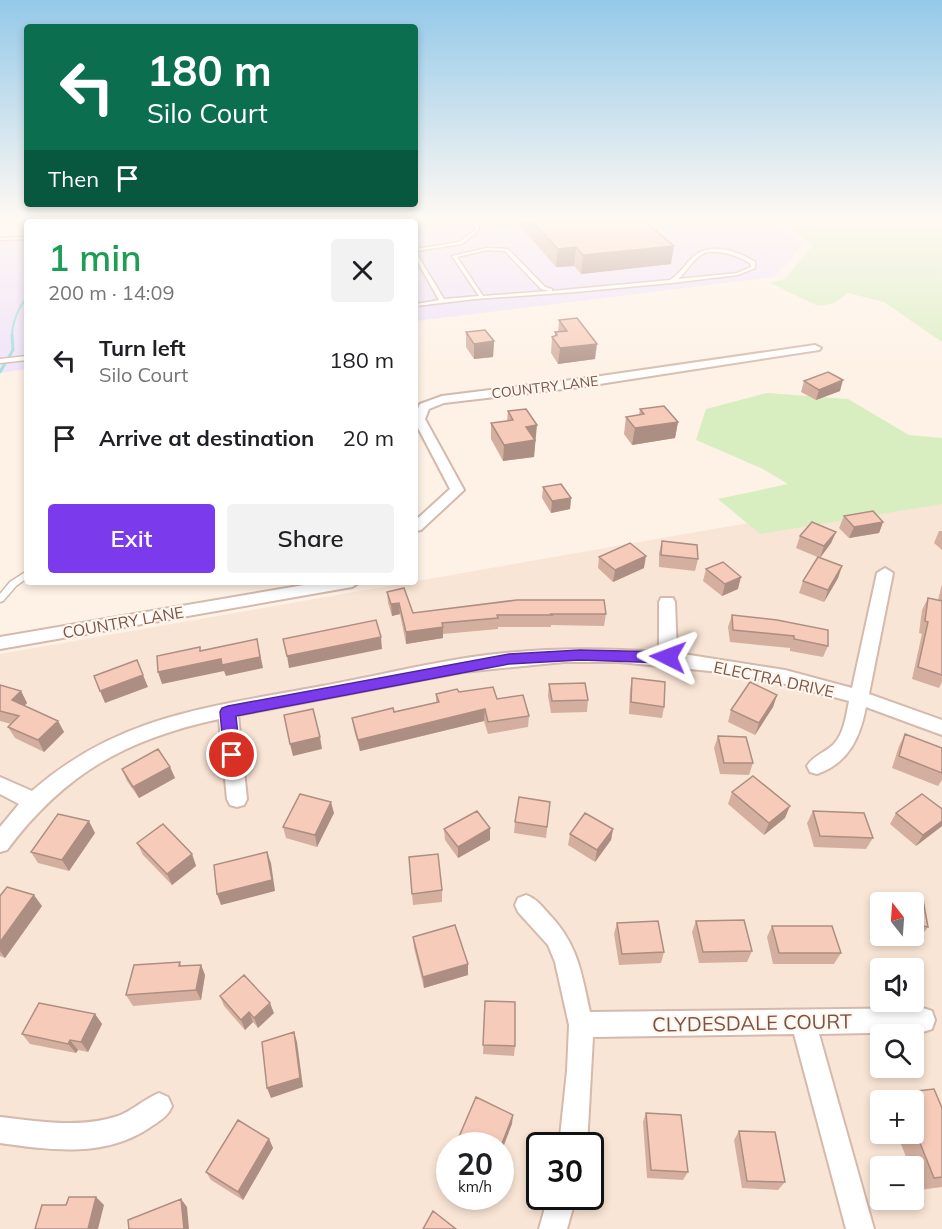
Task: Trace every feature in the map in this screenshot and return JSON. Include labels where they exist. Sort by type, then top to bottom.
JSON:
[{"type":"street","name":"COUNTRY LANE","points":[[418,525],[457,490],[419,419],[424,407],[442,400],[580,383],[815,348]]},
{"type":"street","points":[[817,766],[840,750],[852,731],[885,573]]},
{"type":"street","name":"COUNTRY LANE","points":[[0,643],[335,585]]},
{"type":"street","points":[[667,602],[668,657]]},
{"type":"street","name":"ELECTRA DRIVE","points":[[0,843],[34,802],[76,768],[119,742],[175,723],[509,659],[580,655],[668,657],[765,675],[859,698],[942,728]]},
{"type":"street","points":[[228,712],[237,799]]},
{"type":"street","points":[[0,786],[34,802]]},
{"type":"street","points":[[526,905],[557,938],[567,962],[581,1025],[579,1091],[575,1132]]},
{"type":"street","name":"CLYDESDALE COURT","points":[[581,1025],[923,1020]]},
{"type":"street","points":[[803,1023],[860,1229]]},
{"type":"street","points":[[0,1130],[66,1138],[96,1135],[121,1129],[159,1106]]},
{"type":"street","points":[[553,1229],[558,1210]]},
{"type":"lane","points":[[428,276],[442,300]]},
{"type":"lane","points":[[468,276],[482,297]]},
{"type":"lane","points":[[532,276],[543,288],[560,292]]},
{"type":"lane","points":[[671,282],[680,276]]},
{"type":"lane","points":[[418,305],[442,300],[560,292],[718,276]]},
{"type":"lane","points":[[0,361],[24,358]]},
{"type":"lane","points":[[0,599],[13,584],[24,576]]},
{"type":"shaded area","points":[[0,276],[24,276],[24,369],[0,373]]},
{"type":"shaded area","points":[[418,276],[774,277],[418,321]]},
{"type":"shaded area","points":[[942,489],[942,1229],[0,1229],[0,654],[394,585],[418,585],[418,581]]},
{"type":"green space","points":[[787,276],[942,276],[942,342],[884,302],[848,293],[834,303],[818,306],[770,283]]},
{"type":"green space","points":[[767,393],[848,399],[909,435],[942,438],[942,504],[760,534],[718,499],[788,484],[763,469],[696,440],[706,409]]},
{"type":"building","points":[[577,318],[597,344],[560,348],[552,337],[557,335],[555,332],[567,331],[559,320]]},
{"type":"building","points":[[485,330],[494,341],[474,344],[466,332]]},
{"type":"building","points":[[828,372],[843,380],[819,390],[804,381]]},
{"type":"building","points":[[664,406],[678,422],[635,428],[626,417],[644,414],[640,409]]},
{"type":"building","points":[[526,409],[537,425],[526,427],[535,440],[504,445],[491,423],[513,420],[508,411]]},
{"type":"building","points":[[561,484],[571,498],[552,501],[543,487]]},
{"type":"building","points":[[873,511],[883,522],[854,527],[844,516]]},
{"type":"building","points":[[812,522],[836,532],[824,546],[800,536]]},
{"type":"building","points":[[662,541],[697,545],[698,559],[661,555]]},
{"type":"building","points":[[630,543],[646,556],[615,570],[599,557]]},
{"type":"building","points":[[818,557],[842,566],[828,590],[803,581]]},
{"type":"building","points":[[723,562],[741,577],[725,584],[706,569]]},
{"type":"building","points":[[404,588],[413,613],[517,600],[604,600],[606,614],[497,615],[498,618],[442,623],[443,627],[406,632],[399,603],[391,604],[387,592]]},
{"type":"building","points":[[928,598],[942,601],[942,675],[918,667],[928,622],[925,621]]},
{"type":"building","points":[[732,615],[777,620],[828,630],[828,646],[794,639],[794,636],[733,630]]},
{"type":"building","points":[[376,620],[381,637],[287,656],[283,639]]},
{"type":"building","points":[[257,639],[260,657],[222,665],[221,659],[158,672],[157,656],[200,647],[200,651]]},
{"type":"building","points":[[137,660],[143,675],[100,691],[94,676]]},
{"type":"building","points":[[632,678],[665,682],[664,707],[631,702]]},
{"type":"building","points":[[750,682],[777,695],[759,723],[731,710]]},
{"type":"building","points":[[585,683],[588,700],[552,701],[549,684]]},
{"type":"building","points":[[0,685],[21,691],[12,700],[58,721],[38,740],[8,727],[19,716],[0,711]]},
{"type":"building","points":[[493,687],[497,699],[523,695],[529,716],[488,722],[485,709],[358,740],[352,718],[393,708],[394,712],[439,702],[436,694],[457,689],[459,692]]},
{"type":"building","points":[[313,709],[320,737],[290,744],[284,715]]},
{"type":"building","points":[[905,734],[942,748],[942,773],[899,756]]},
{"type":"building","points":[[718,736],[746,737],[753,763],[724,763]]},
{"type":"building","points":[[158,749],[170,767],[133,787],[122,769]]},
{"type":"building","points":[[753,776],[790,806],[769,823],[732,792]]},
{"type":"building","points":[[300,794],[331,802],[315,835],[283,827]]},
{"type":"building","points":[[922,794],[942,809],[942,821],[923,835],[896,813]]},
{"type":"building","points":[[519,797],[550,802],[547,827],[515,822]]},
{"type":"building","points":[[477,811],[490,828],[458,847],[444,829]]},
{"type":"building","points":[[813,811],[864,813],[873,838],[820,836]]},
{"type":"building","points":[[585,813],[613,829],[597,850],[570,834]]},
{"type":"building","points":[[58,814],[89,821],[62,860],[31,852]]},
{"type":"building","points":[[163,824],[192,854],[167,874],[137,843]]},
{"type":"building","points":[[267,852],[272,880],[217,894],[214,865]]},
{"type":"building","points":[[438,854],[442,890],[412,894],[409,857]]},
{"type":"building","points":[[7,887],[34,895],[0,942],[0,896]]},
{"type":"building","points":[[924,905],[928,927],[924,926]]},
{"type":"building","points":[[744,920],[752,951],[703,952],[696,921]]},
{"type":"building","points":[[658,921],[664,952],[622,954],[617,923]]},
{"type":"building","points":[[455,925],[468,964],[423,977],[413,937]]},
{"type":"building","points":[[772,926],[832,926],[841,953],[779,953]]},
{"type":"building","points":[[180,962],[179,966],[201,965],[196,990],[126,995],[134,965]]},
{"type":"building","points":[[244,975],[270,1003],[254,1018],[249,1012],[241,1020],[220,996]]},
{"type":"building","points":[[485,1001],[515,1002],[515,1046],[483,1045]]},
{"type":"building","points":[[39,1003],[95,1014],[81,1042],[70,1040],[68,1044],[22,1034]]},
{"type":"building","points":[[294,1032],[300,1078],[267,1088],[262,1042]]},
{"type":"building","points":[[934,1089],[942,1108],[942,1177],[934,1178],[920,1144],[924,1144],[924,1090]]},
{"type":"building","points":[[476,1097],[513,1115],[506,1132],[461,1132]]},
{"type":"building","points":[[646,1113],[681,1115],[688,1172],[651,1170]]},
{"type":"building","points":[[238,1120],[269,1139],[238,1192],[206,1172]]},
{"type":"building","points":[[739,1131],[775,1132],[785,1182],[747,1181]]},
{"type":"building","points":[[69,1197],[96,1197],[88,1229],[35,1229],[42,1205],[66,1205]]},
{"type":"building","points":[[181,1199],[184,1229],[129,1229],[128,1220]]},
{"type":"building","points":[[433,1211],[456,1229],[423,1229]]},
{"type":"waterway","points":[[12,336],[16,316],[24,302]]},
{"type":"waterway","points":[[0,372],[13,350],[12,336]]},
{"type":"route","points":[[232,755],[228,712],[477,663],[509,659],[580,655],[668,657]]}]
